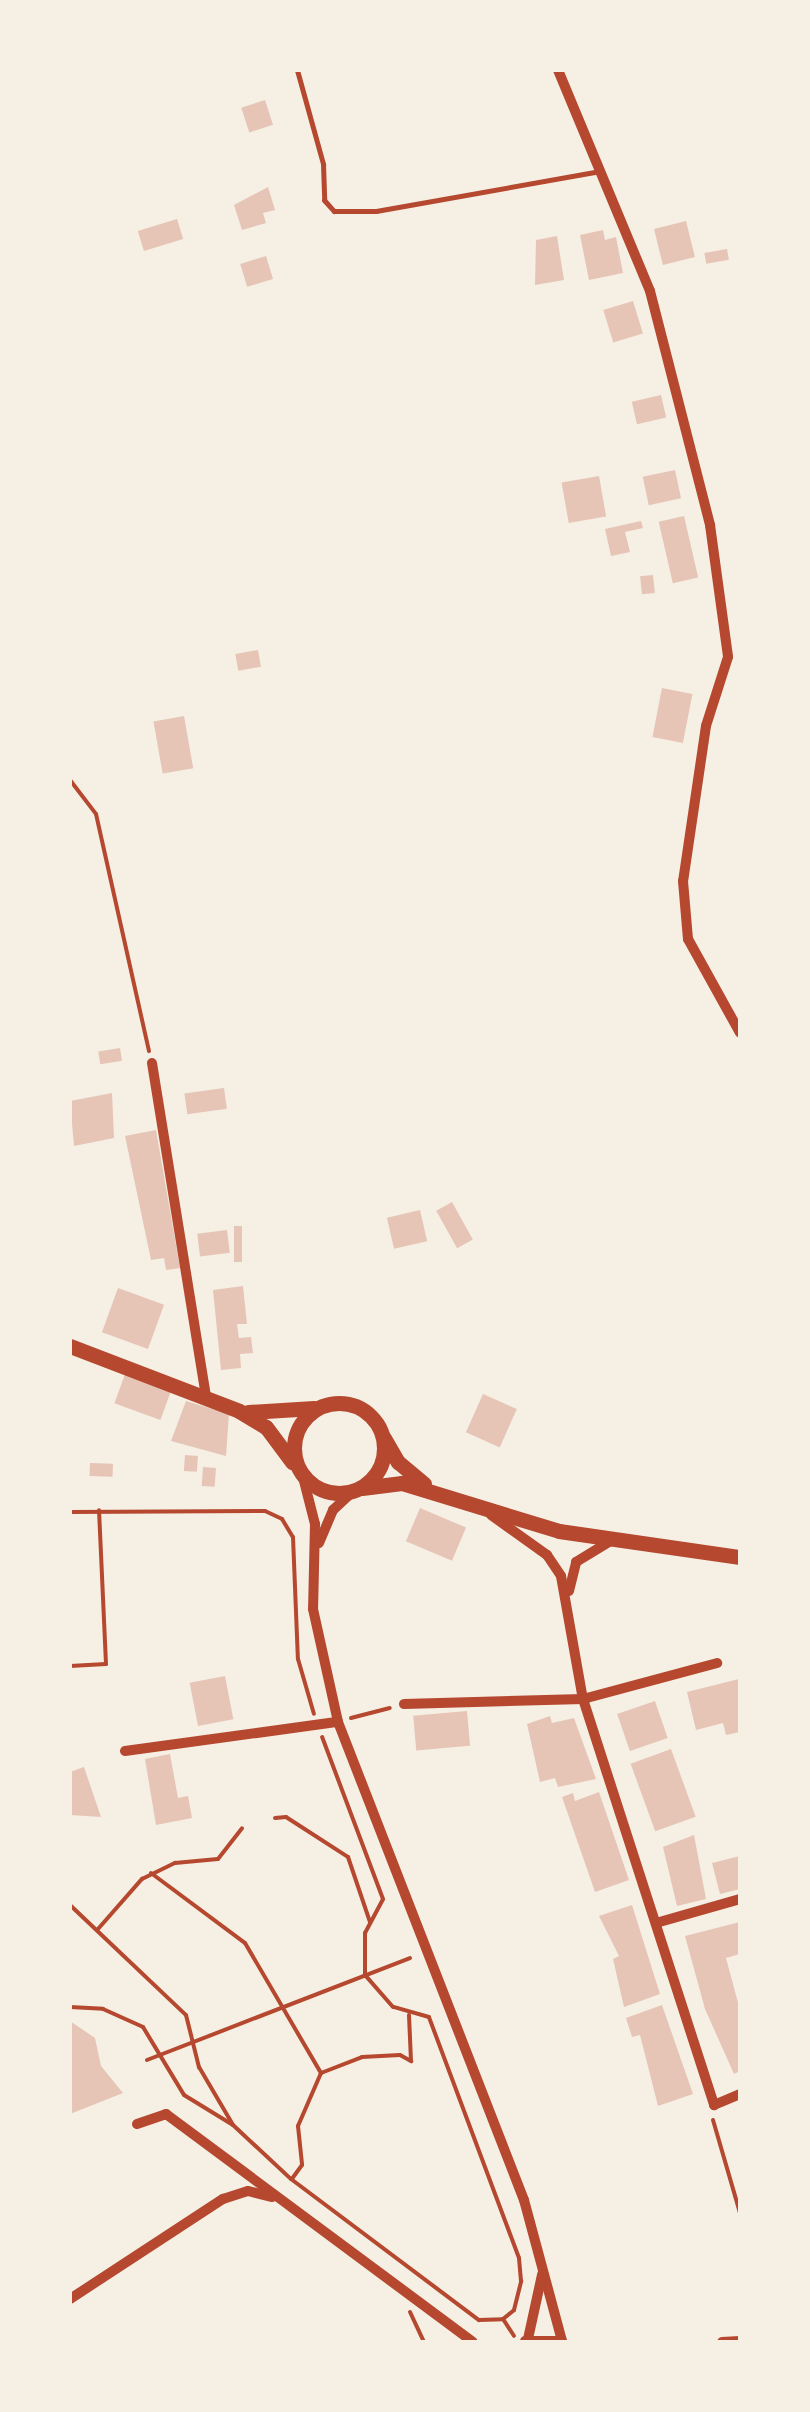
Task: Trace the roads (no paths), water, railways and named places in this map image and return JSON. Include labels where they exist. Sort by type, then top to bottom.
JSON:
[{"type":"main road","points":[[70,1346],[206,1398],[266,1427],[301,1474],[325,1492],[389,1482],[436,1491],[480,1508],[612,1540],[696,1548],[740,1557]]},
{"type":"main road","points":[[238,1412],[356,1406],[382,1434],[398,1462],[436,1491]]},
{"type":"main road","points":[[301,1474],[297,1429],[317,1408]]},
{"type":"main road","points":[[357,1490],[381,1465],[382,1434]]},
{"type":"main road","points":[[696,1548],[740,1543]]},
{"type":"street","points":[[558,70],[595,172],[650,292],[710,525],[734,657],[706,726],[682,881],[688,939],[740,1033]]},
{"type":"street","points":[[152,1063],[206,1398]]},
{"type":"street","points":[[301,1474],[312,1500],[316,1633],[338,1722],[524,2200],[543,2269],[562,2342],[523,2341],[543,2269]]},
{"type":"street","points":[[314,1563],[333,1510],[357,1490]]},
{"type":"street","points":[[480,1508],[546,1554],[568,1597],[583,1699],[714,2105],[740,2094]]},
{"type":"street","points":[[568,1597],[576,1562],[612,1540]]},
{"type":"street","points":[[404,1704],[583,1699],[717,1663]]},
{"type":"street","points":[[125,1751],[338,1722]]},
{"type":"street","points":[[656,1923],[740,1900]]},
{"type":"street","points":[[137,2124],[166,2114],[473,2342]]},
{"type":"street","points":[[70,2299],[223,2199],[248,2192],[278,2199]]},
{"type":"street","points":[[722,2342],[740,2341]]},
{"type":"lane","points":[[297,70],[323,164],[324,200],[334,212],[376,212],[595,172]]}]
